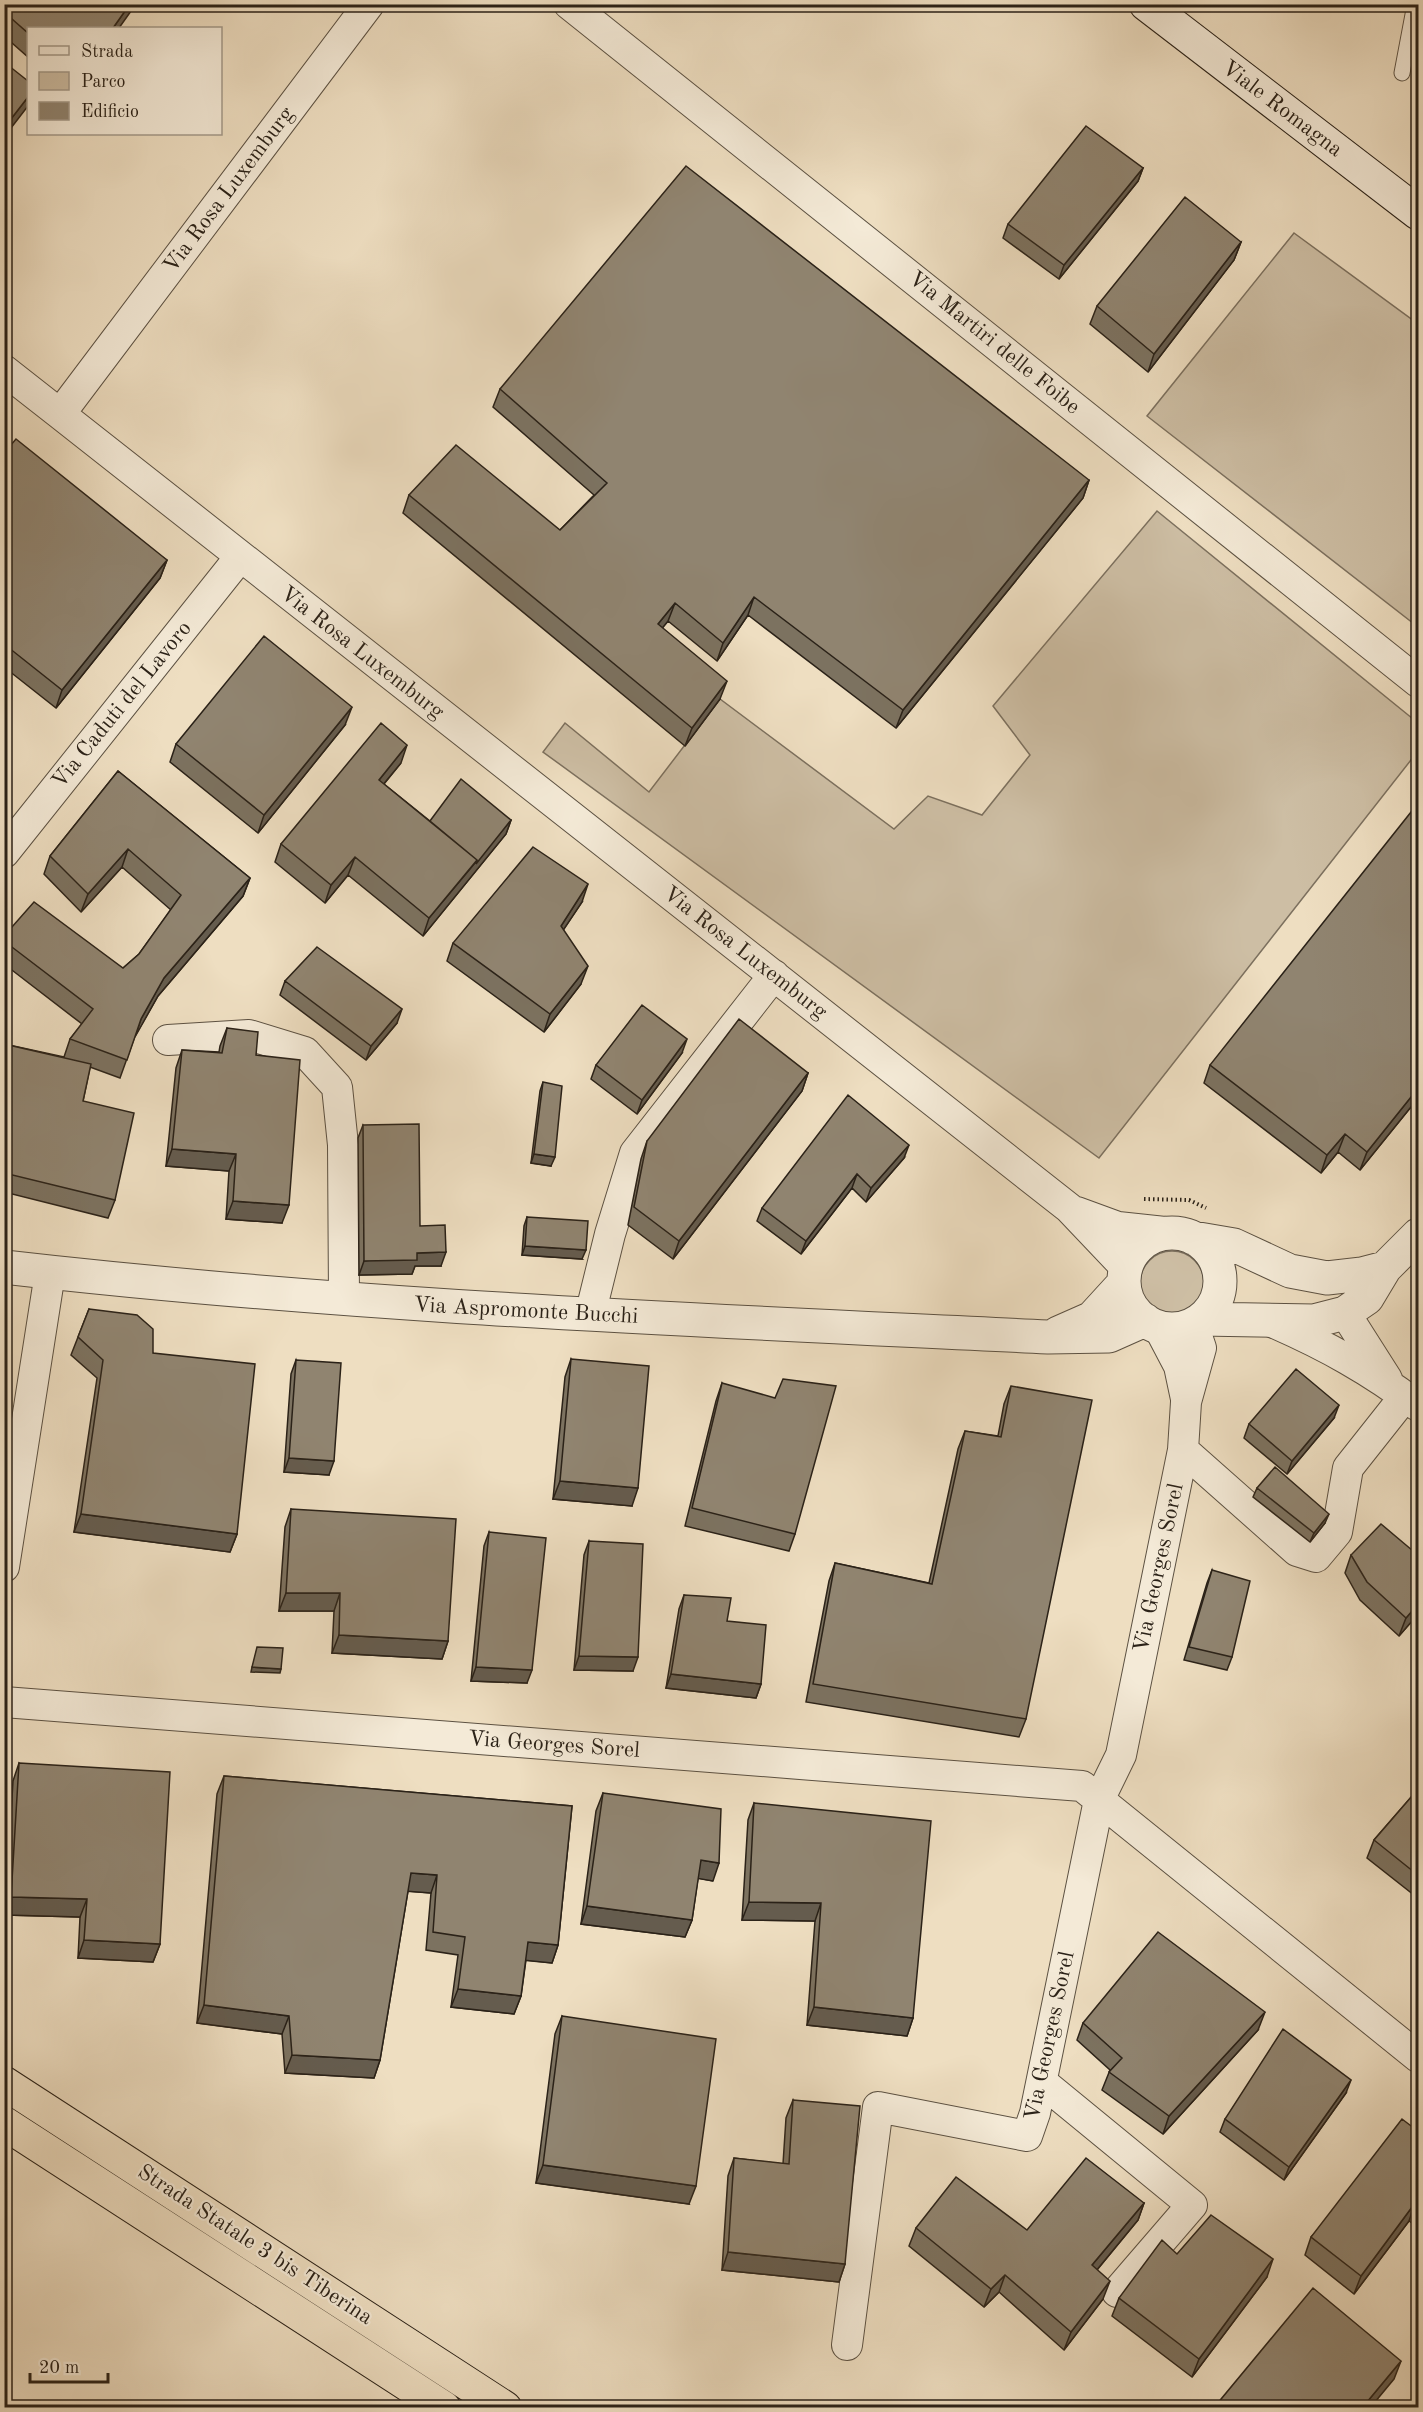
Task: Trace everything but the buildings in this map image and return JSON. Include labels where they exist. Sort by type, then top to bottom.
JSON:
[{"type":"highway","name":"Strada Statale 3 bis Tiberina","points":[[4,2083],[505,2408]]},
{"type":"highway","name":"Strada Statale 3 bis Tiberina","points":[[4,2123],[444,2408]]},
{"type":"street","name":"Via Rosa Luxemburg","points":[[369,4],[60,414],[1069,1208],[1125,1276]]},
{"type":"street","name":"Via Martiri delle Foibe","points":[[569,4],[1419,682]]},
{"type":"street","name":"Viale Romagna","points":[[1146,4],[1419,213]]},
{"type":"street","points":[[4,370],[60,414]]},
{"type":"street","name":"Via Caduti del Lavoro","points":[[4,853],[240,557]]},
{"type":"street","points":[[590,1315],[610,1234],[635,1153],[774,975]]},
{"type":"street","points":[[168,1040],[249,1035],[305,1052],[337,1087],[343,1145],[344,1298]]},
{"type":"street","name":"Via Rosa Luxemburg","points":[[1069,1208],[1119,1227],[1183,1235]]},
{"type":"street","name":"Via Aspromonte Bucchi","points":[[1048,1337],[1092,1318],[1125,1276],[1133,1254],[1144,1242],[1158,1235],[1183,1235],[1234,1245],[1356,1305]]},
{"type":"street","points":[[1183,1235],[1211,1254],[1220,1276],[1219,1292],[1212,1308],[1197,1322]]},
{"type":"street","points":[[1405,1395],[1367,1347],[1356,1305],[1385,1268],[1419,1235]]},
{"type":"street","name":"Via Aspromonte Bucchi","points":[[4,1267],[50,1273],[507,1312],[1048,1337],[1109,1336],[1151,1323],[1170,1329],[1197,1322],[1314,1321],[1356,1305]]},
{"type":"street","name":"Via Aspromonte Bucchi","points":[[1290,1271],[1327,1278],[1362,1274],[1385,1268]]},
{"type":"street","points":[[4,1567],[50,1273]]},
{"type":"street","points":[[1125,1276],[1131,1304],[1151,1323]]},
{"type":"street","name":"Via Georges Sorel","points":[[847,2345],[878,2108],[1027,2136],[1042,2082],[1099,1800],[1121,1755],[1183,1450],[1186,1402],[1201,1348],[1197,1322]]},
{"type":"street","points":[[1272,1322],[1329,1347],[1405,1395]]},
{"type":"street","name":"Via Georges Sorel","points":[[1151,1323],[1179,1366],[1186,1402]]},
{"type":"street","points":[[1183,1450],[1297,1551],[1316,1557],[1336,1532],[1348,1468],[1405,1395]]},
{"type":"street","name":"Via Georges Sorel","points":[[4,1702],[1082,1786],[1419,2057]]},
{"type":"street","points":[[1042,2082],[1192,2205],[1117,2292]]},
{"type":"lane","points":[[1402,73],[1415,4]]},
{"type":"path","points":[[1135,1199],[1189,1200],[1208,1209]]},
{"type":"green space","points":[[1294,233],[1418,324],[1418,627],[1147,416]]},
{"type":"green space","points":[[1157,511],[1418,723],[1418,751],[1099,1158],[543,752],[565,723],[649,792],[720,699],[894,829],[928,796],[982,815],[1030,755],[993,706]]},
{"type":"green space","points":[[1166,1251],[1178,1251],[1195,1260],[1202,1271],[1204,1283],[1202,1295],[1195,1306],[1178,1315],[1166,1315],[1154,1310],[1145,1301],[1140,1289],[1140,1277],[1145,1265],[1154,1256]]}]
